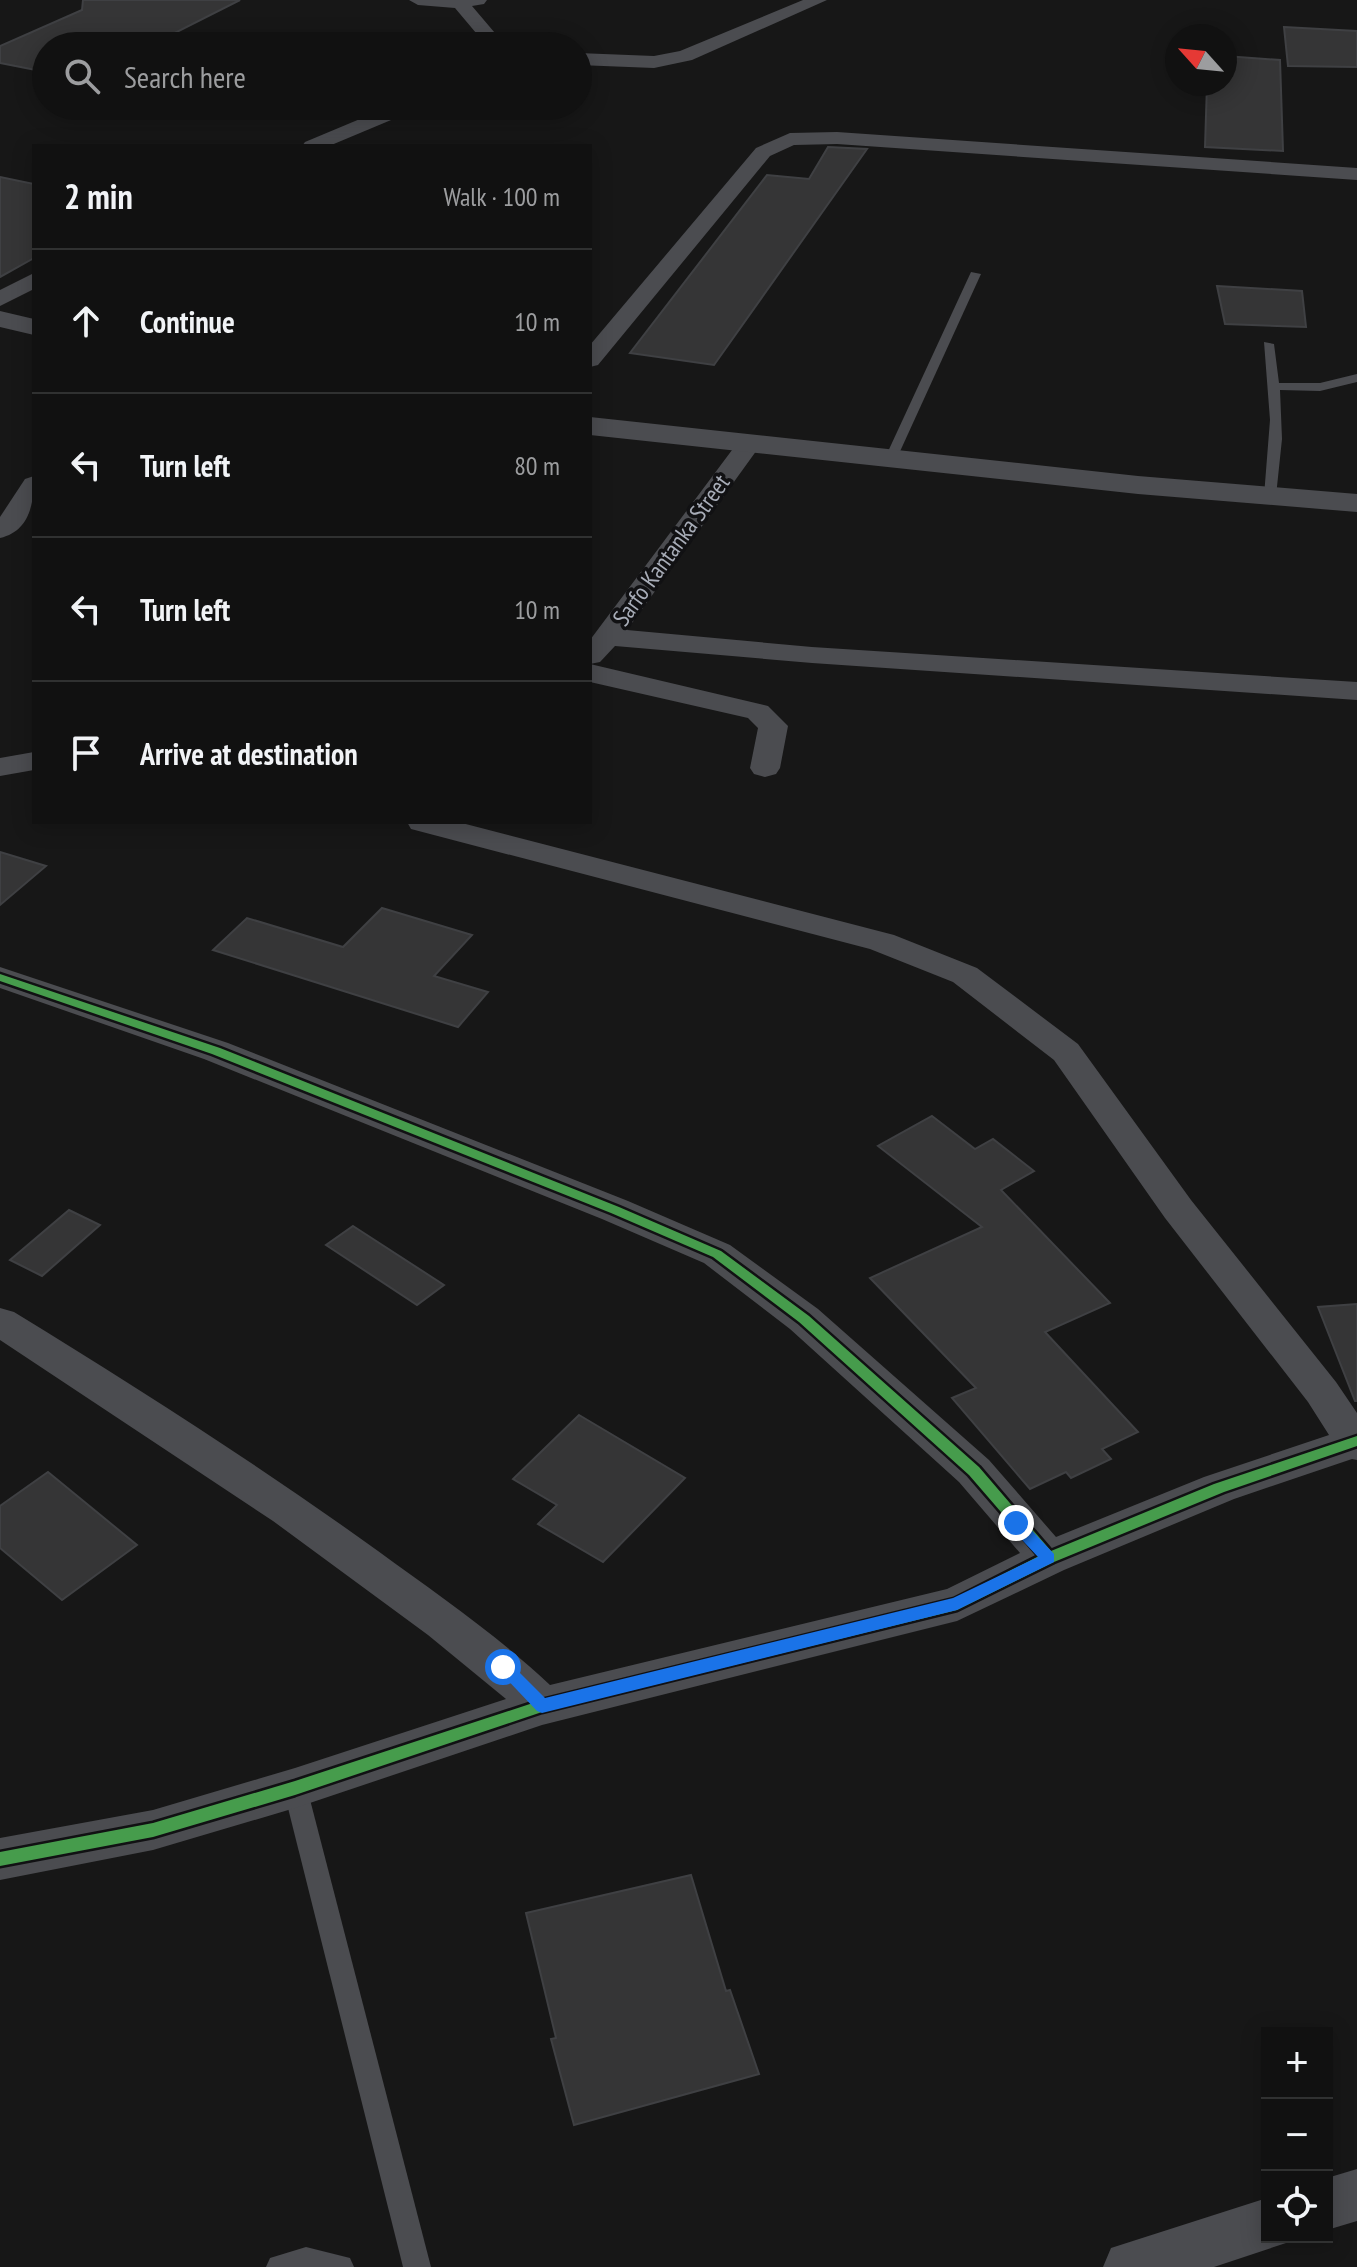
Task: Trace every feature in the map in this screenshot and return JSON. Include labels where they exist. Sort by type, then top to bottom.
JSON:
[{"type":"street","points":[[418,0],[478,0]]},
{"type":"street","points":[[592,60],[654,62],[685,56],[818,0]]},
{"type":"street","points":[[459,2],[485,32]]},
{"type":"street","points":[[317,144],[374,120]]},
{"type":"street","points":[[592,358],[763,152],[790,139],[837,138],[1357,174]]},
{"type":"street","points":[[0,299],[30,284]]},
{"type":"street","points":[[0,319],[32,327]]},
{"type":"street","points":[[592,426],[1357,503]]},
{"type":"street","name":"Sarfo Kantanka Street","points":[[599,647],[750,443]]},
{"type":"street","points":[[0,530],[7,527],[32,487]]},
{"type":"street","points":[[599,647],[827,656],[1357,691]]},
{"type":"street","points":[[592,673],[758,712],[773,726],[765,768]]},
{"type":"street","points":[[0,767],[32,761]]},
{"type":"street","points":[[0,1859],[153,1830],[295,1788],[542,1706],[957,1604],[1049,1558],[1219,1488],[1357,1442],[1322,1392],[1169,1197],[1066,1052],[965,975],[882,942],[470,828],[438,824]]},
{"type":"street","points":[[0,977],[216,1051],[602,1204],[717,1254],[804,1319],[974,1471],[1049,1558]]},
{"type":"street","points":[[0,1322],[136,1406],[329,1537],[503,1667],[542,1706]]},
{"type":"street","points":[[1333,2202],[1357,2195]]},
{"type":"street","points":[[1130,2267],[1261,2226]]},
{"type":"lane","points":[[891,458],[975,274]]},
{"type":"lane","points":[[1268,344],[1274,386],[1277,455],[1270,496]]},
{"type":"lane","points":[[1274,386],[1320,387],[1357,378]]},
{"type":"lane","points":[[295,1788],[417,2267]]},
{"type":"lane","points":[[280,2267],[306,2260],[340,2267]]},
{"type":"building","points":[[83,0],[240,0],[177,32],[32,32],[32,69],[0,63],[0,46],[82,10]]},
{"type":"building","points":[[1284,27],[1357,31],[1357,67],[1288,66]]},
{"type":"building","points":[[1237,57],[1280,60],[1283,151],[1205,147],[1207,96],[1237,96]]},
{"type":"building","points":[[828,147],[867,149],[714,365],[630,353],[767,175],[809,179]]},
{"type":"building","points":[[0,177],[32,184],[32,259],[0,277]]},
{"type":"building","points":[[1217,286],[1302,291],[1306,327],[1225,324]]},
{"type":"building","points":[[0,852],[46,866],[0,905]]},
{"type":"building","points":[[382,908],[472,935],[434,976],[488,992],[458,1027],[213,950],[247,918],[343,947]]},
{"type":"building","points":[[932,1116],[975,1149],[993,1139],[1034,1171],[1001,1190],[1110,1303],[1045,1332],[1138,1432],[1102,1449],[1111,1459],[1071,1478],[1066,1472],[1030,1489],[952,1398],[976,1388],[870,1278],[982,1227],[878,1146]]},
{"type":"building","points":[[69,1210],[100,1225],[42,1276],[10,1260]]},
{"type":"building","points":[[353,1226],[444,1285],[417,1305],[326,1245]]},
{"type":"building","points":[[1357,1304],[1357,1401],[1355,1401],[1318,1307]]},
{"type":"building","points":[[579,1415],[685,1478],[603,1562],[538,1524],[557,1505],[513,1479]]},
{"type":"building","points":[[48,1472],[137,1545],[62,1600],[0,1548],[0,1506]]},
{"type":"building","points":[[691,1875],[726,1991],[730,1990],[759,2074],[574,2125],[551,2039],[556,2038],[526,1913]]},
{"type":"cycle path","points":[[0,977],[216,1051],[615,1210],[717,1254],[804,1319],[974,1471],[1049,1558]]},
{"type":"cycle path","points":[[0,1859],[153,1830],[295,1788],[542,1706],[957,1604],[1049,1558],[1219,1488],[1357,1441]]},
{"type":"route","points":[[503,1667],[542,1706],[957,1604],[1049,1558],[1016,1523]]}]
